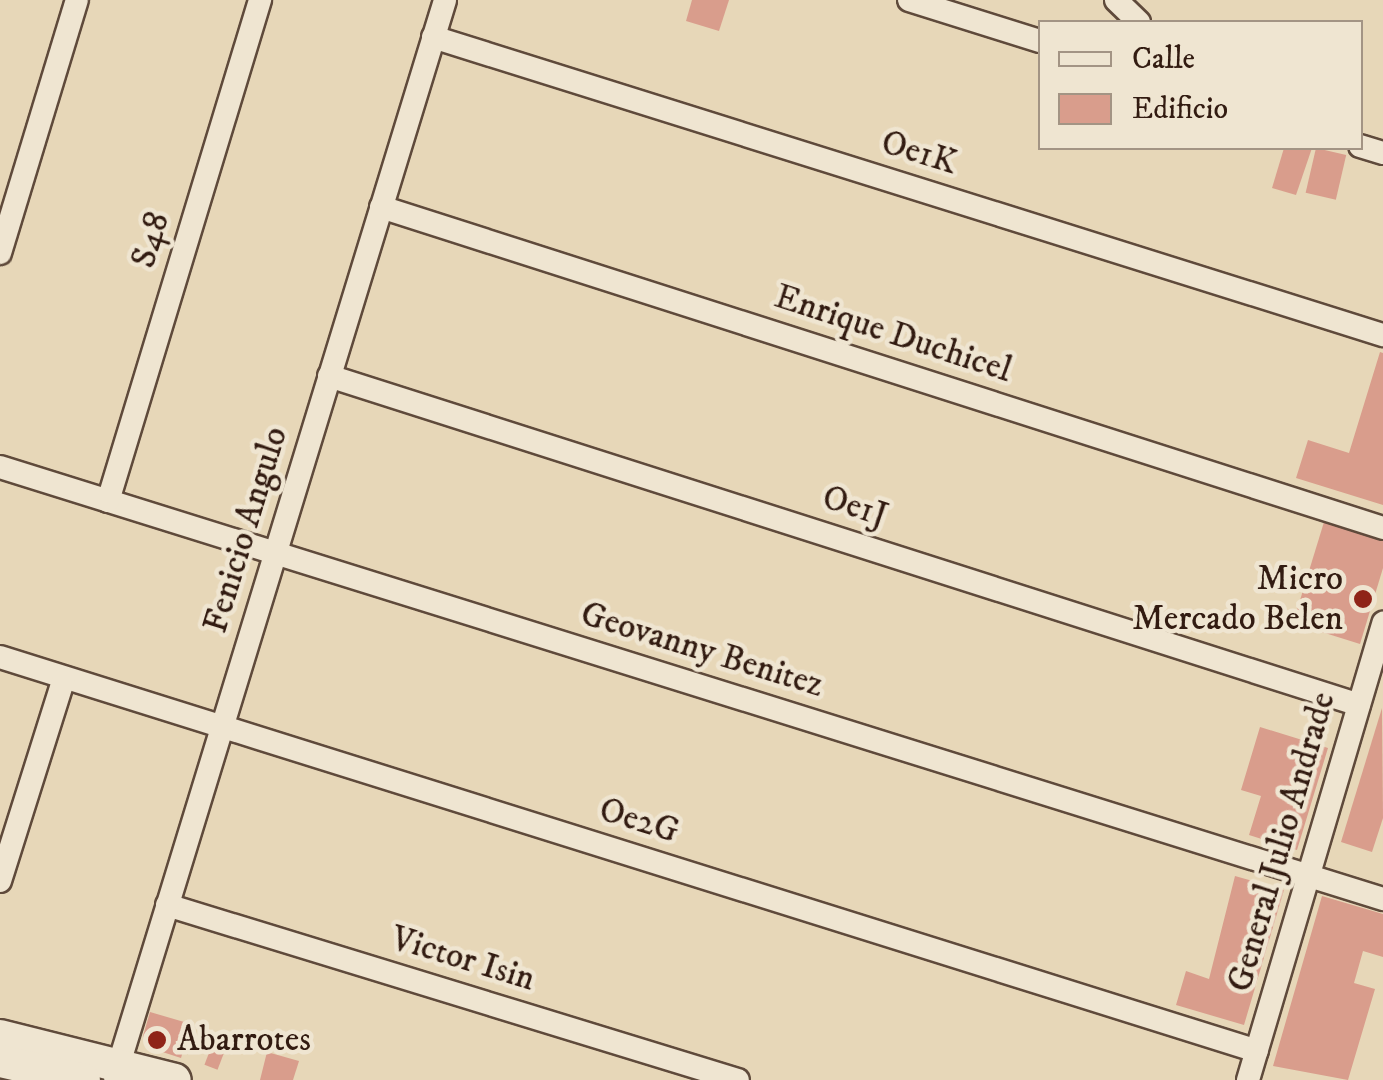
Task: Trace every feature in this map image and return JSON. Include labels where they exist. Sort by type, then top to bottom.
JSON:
[{"type":"street","points":[[0,252],[77,0]]},
{"type":"street","name":"S48","points":[[108,501],[260,0]]},
{"type":"street","name":"Fenicio Angulo","points":[[116,1071],[444,0]]},
{"type":"street","points":[[909,0],[1038,40]]},
{"type":"street","points":[[1116,0],[1137,20]]},
{"type":"street","name":"Oe1K","points":[[433,37],[1383,335]]},
{"type":"street","name":"Enrique Duchicel","points":[[381,207],[1383,528]]},
{"type":"street","name":"Oe1J","points":[[330,376],[1359,705]]},
{"type":"street","name":"Geovanny Benitez","points":[[0,468],[1383,899]]},
{"type":"street","name":"General Julio Andrade","points":[[1248,1080],[1383,623]]},
{"type":"street","name":"Oe2G","points":[[0,658],[1256,1052]]},
{"type":"street","points":[[0,881],[64,678]]},
{"type":"street","name":"Victor Isin","points":[[167,904],[738,1080]]},
{"type":"street","points":[[0,1036],[116,1071],[175,1080]]},
{"type":"street","points":[[0,1061],[84,1080]]},
{"type":"building","points":[[692,0],[729,0],[719,31],[686,21]]},
{"type":"building","points":[[1283,150],[1311,150],[1296,195],[1272,188]]},
{"type":"building","points":[[1316,150],[1346,155],[1336,200],[1306,193]]},
{"type":"building","points":[[1380,352],[1383,505],[1296,478],[1308,440],[1349,453]]},
{"type":"building","points":[[1324,522],[1383,540],[1383,568],[1360,644],[1293,623]]},
{"type":"building","points":[[1382,708],[1383,818],[1372,852],[1341,842]]},
{"type":"building","points":[[1260,727],[1328,748],[1297,850],[1249,835],[1261,796],[1241,790]]},
{"type":"building","points":[[1235,876],[1284,890],[1244,1025],[1176,1005],[1186,971],[1209,979]]},
{"type":"building","points":[[1322,896],[1383,914],[1383,957],[1363,951],[1354,983],[1375,989],[1348,1080],[1273,1066]]},
{"type":"building","points":[[150,1012],[191,1024],[181,1058],[147,1047],[143,1036]]},
{"type":"building","points":[[217,1032],[230,1037],[218,1070],[204,1065]]},
{"type":"building","points":[[267,1052],[299,1061],[293,1080],[260,1080]]},
{"type":"place","name":"Micro Mercado Belen","points":[[1363,599]]},
{"type":"place","name":"Abarrotes","points":[[157,1040]]}]
